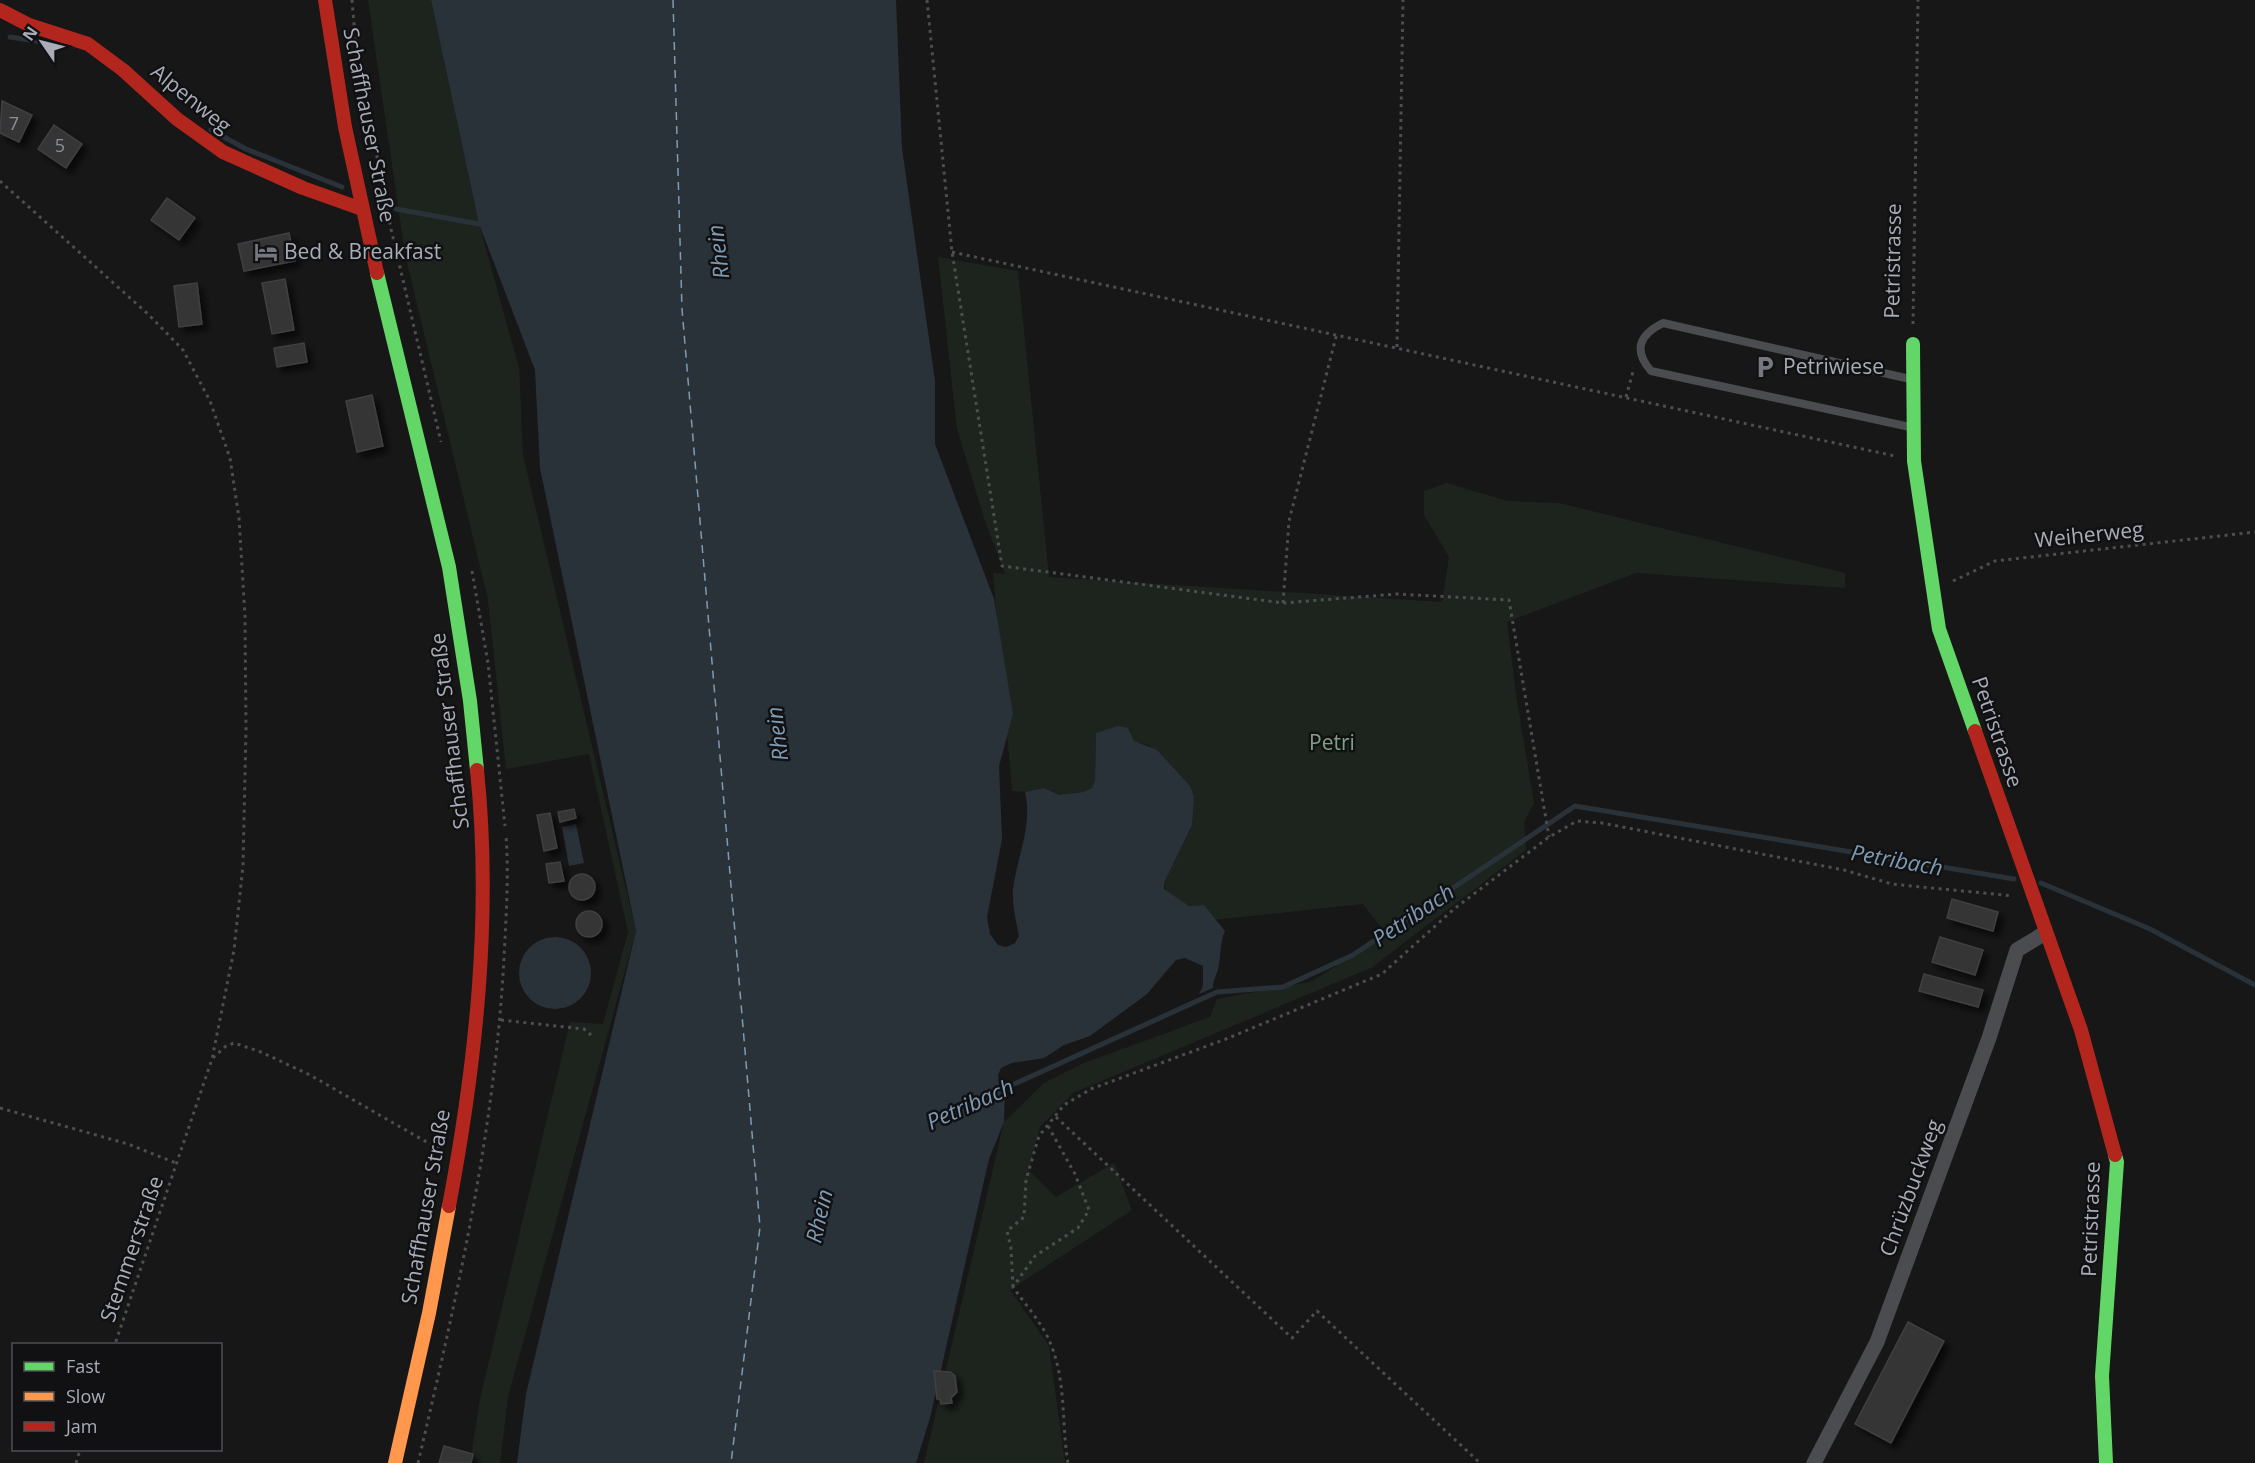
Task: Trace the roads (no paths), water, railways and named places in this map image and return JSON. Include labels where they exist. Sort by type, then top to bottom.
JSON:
[{"type":"street","name":"Schaffhauser Straße","points":[[325,0],[345,127],[362,209],[448,567],[470,701],[484,836],[478,1006],[459,1152],[429,1313],[395,1463]]},
{"type":"street","name":"Alpenweg","points":[[0,10],[29,25],[88,44],[133,79],[168,111],[223,152],[303,188],[362,209]]},
{"type":"street","name":"Petristrasse","points":[[1913,344],[1911,379],[1914,461],[1939,629],[2081,1030],[2117,1162],[2102,1376],[2106,1463]]},
{"type":"street","name":"Chrüzbuckweg","points":[[1814,1463],[1876,1342],[1989,1038],[2017,950],[2034,937],[2045,933]]},
{"type":"lane","points":[[1911,379],[1663,323],[1649,330],[1640,346],[1641,360],[1651,371],[1912,428]]},
{"type":"water","name":"Rhein","points":[[431,0],[896,0],[902,148],[935,381],[935,444],[994,599],[1013,714],[999,766],[1002,839],[987,917],[990,934],[998,945],[1006,947],[1015,943],[1019,936],[1013,890],[1026,829],[1025,792],[1044,788],[1059,795],[1083,792],[1092,788],[1095,780],[1096,733],[1118,726],[1128,728],[1134,741],[1157,750],[1190,786],[1194,797],[1192,825],[1164,883],[1164,889],[1189,906],[1204,905],[1225,931],[1213,988],[1199,994],[1203,986],[1203,966],[1185,958],[1176,960],[1147,994],[1090,1036],[1064,1045],[1044,1058],[1012,1063],[1001,1068],[998,1075],[1000,1088],[1005,1088],[1004,1122],[989,1159],[930,1418],[916,1463],[517,1463],[526,1394],[636,931],[540,468],[535,370],[479,224]]},
{"type":"water","points":[[576,824],[584,863],[569,866],[562,827]]},
{"type":"water","points":[[555,937],[575,943],[585,953],[591,973],[585,993],[575,1003],[555,1009],[535,1003],[525,993],[519,973],[525,953],[535,943]]},
{"type":"waterway","points":[[10,37],[50,43]]},
{"type":"waterway","points":[[211,130],[246,149],[342,187]]},
{"type":"waterway","points":[[396,209],[479,224]]},
{"type":"waterway","name":"Petribach","points":[[1001,1090],[1217,992],[1283,987],[1353,955],[1575,806],[2014,879]]},
{"type":"waterway","name":"Petribach","points":[[2041,883],[2150,929],[2255,985]]},
{"type":"place","name":"Bed & Breakfast","points":[[266,252]]},
{"type":"place","name":"Petriwiese","points":[[1765,367]]},
{"type":"park label","name":"Petri","points":[[1332,743]]}]
